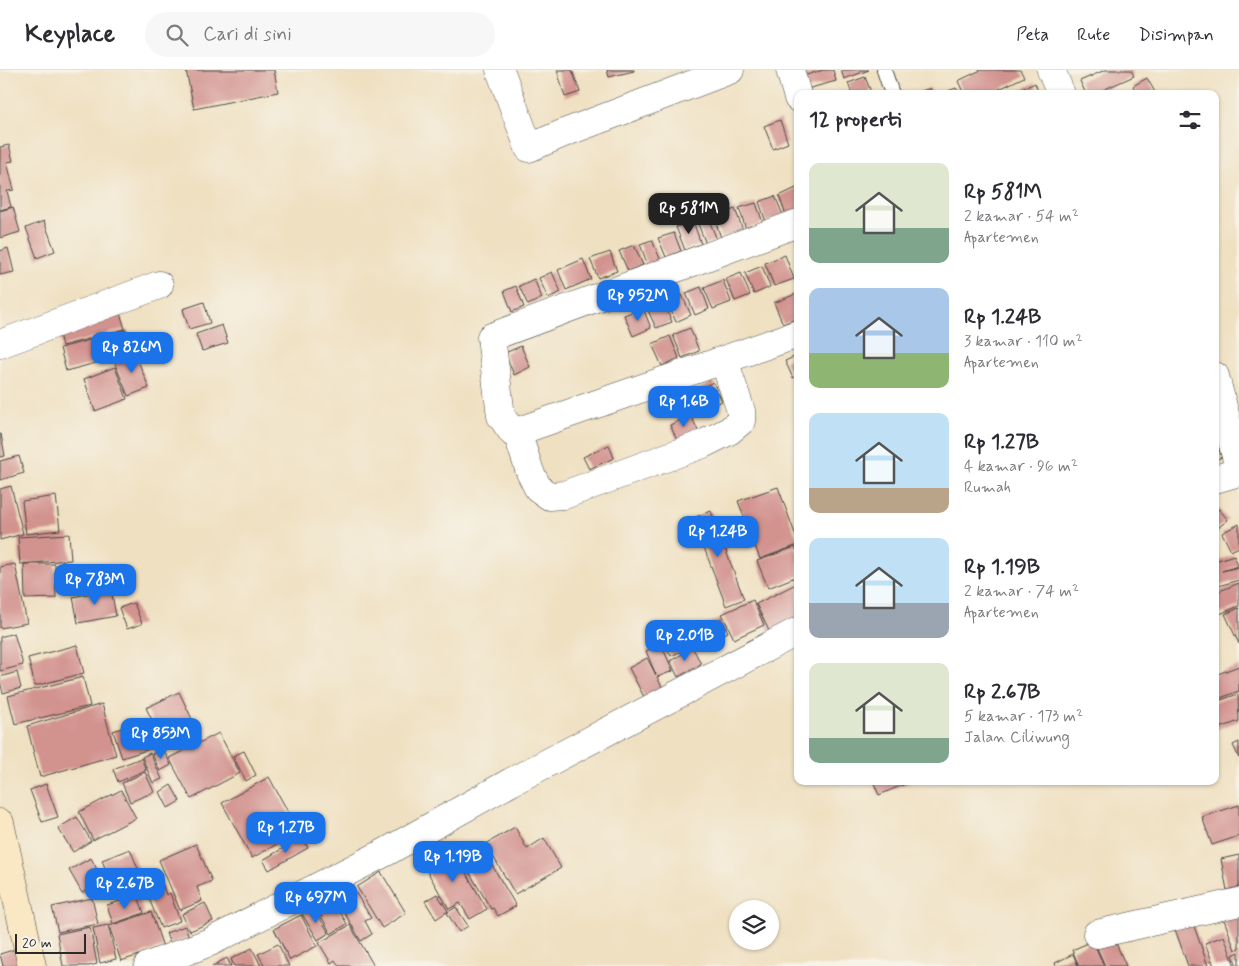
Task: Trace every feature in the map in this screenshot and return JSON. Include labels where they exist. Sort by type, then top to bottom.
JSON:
[{"type":"main road","points":[[0,823],[32,966]]},
{"type":"street","points":[[500,70],[529,148],[730,70]]},
{"type":"street","points":[[790,70],[796,90]]},
{"type":"street","points":[[1051,70],[1059,90]]},
{"type":"street","points":[[794,224],[491,337],[500,416],[513,433],[517,432],[794,335]]},
{"type":"street","points":[[0,344],[159,285]]},
{"type":"street","points":[[517,432],[530,472],[538,488],[549,496],[564,495],[703,444],[729,431],[741,420],[741,411],[724,360]]},
{"type":"street","points":[[1219,391],[1239,468]]},
{"type":"street","points":[[1219,478],[1239,472]]},
{"type":"street","points":[[148,966],[210,942],[386,852],[511,782],[794,633]]},
{"type":"street","points":[[1097,934],[1239,902]]},
{"type":"lane","points":[[884,70],[891,90]]},
{"type":"building","points":[[186,70],[274,70],[278,92],[194,109]]},
{"type":"building","points":[[557,70],[572,70],[580,92],[565,97]]},
{"type":"building","points":[[607,70],[634,70],[634,71],[609,77]]},
{"type":"building","points":[[823,70],[833,70],[836,81],[807,89],[803,76]]},
{"type":"building","points":[[841,70],[869,70],[844,79]]},
{"type":"building","points":[[981,70],[1020,70],[1024,77],[997,90],[962,90],[958,81]]},
{"type":"building","points":[[1105,70],[1131,70],[1134,76],[1103,90],[1084,90],[1080,81]]},
{"type":"building","points":[[865,77],[870,90],[851,90],[848,83]]},
{"type":"building","points":[[1147,78],[1154,90],[1135,90],[1133,86]]},
{"type":"building","points":[[1035,83],[1038,90],[1020,90]]},
{"type":"building","points":[[780,120],[788,143],[773,149],[764,126]]},
{"type":"building","points":[[9,145],[13,161],[7,162],[14,190],[7,191],[11,207],[0,210],[0,147]]},
{"type":"building","points":[[794,189],[794,212],[786,215],[779,196]]},
{"type":"building","points":[[775,196],[783,215],[766,222],[759,202]]},
{"type":"building","points":[[756,203],[763,223],[746,229],[739,208]]},
{"type":"building","points":[[13,207],[20,232],[0,238],[0,211]]},
{"type":"building","points":[[735,209],[743,230],[721,238],[714,217]]},
{"type":"building","points":[[709,220],[717,240],[706,244],[698,224]]},
{"type":"building","points":[[44,221],[55,251],[37,258],[26,228]]},
{"type":"building","points":[[693,221],[701,244],[685,250],[676,227]]},
{"type":"building","points":[[674,233],[681,251],[666,257],[658,238]]},
{"type":"building","points":[[652,240],[661,261],[648,266],[640,244]]},
{"type":"building","points":[[634,245],[643,265],[628,271],[619,251]]},
{"type":"building","points":[[8,248],[14,272],[0,275],[0,251]]},
{"type":"building","points":[[610,252],[617,271],[598,278],[590,259]]},
{"type":"building","points":[[785,255],[794,279],[774,286],[765,263]]},
{"type":"building","points":[[583,259],[591,279],[566,290],[558,270]]},
{"type":"building","points":[[762,266],[770,287],[754,294],[745,273]]},
{"type":"building","points":[[552,272],[561,292],[548,298],[539,278]]},
{"type":"building","points":[[741,273],[750,295],[735,301],[726,279]]},
{"type":"building","points":[[534,279],[542,298],[528,305],[519,286]]},
{"type":"building","points":[[723,280],[731,302],[713,309],[704,288]]},
{"type":"building","points":[[516,286],[524,307],[512,312],[504,291]]},
{"type":"building","points":[[701,287],[709,309],[695,315],[686,293]]},
{"type":"building","points":[[682,295],[691,315],[676,322],[667,301]]},
{"type":"building","points":[[794,295],[794,320],[783,324],[774,303]]},
{"type":"building","points":[[662,299],[672,322],[656,328],[646,306]]},
{"type":"building","points":[[204,302],[210,323],[189,329],[183,309]]},
{"type":"building","points":[[643,308],[651,328],[633,336],[624,315]]},
{"type":"building","points":[[119,310],[125,329],[62,346],[57,326]]},
{"type":"building","points":[[222,325],[228,343],[202,351],[196,334]]},
{"type":"building","points":[[690,328],[699,351],[682,358],[673,335]]},
{"type":"building","points":[[127,330],[133,353],[66,371],[60,348]]},
{"type":"building","points":[[670,336],[679,358],[662,366],[652,344]]},
{"type":"building","points":[[521,346],[530,367],[514,375],[505,353]]},
{"type":"building","points":[[135,353],[149,388],[128,396],[114,361]]},
{"type":"building","points":[[794,357],[794,378],[793,378],[785,361]]},
{"type":"building","points":[[115,367],[127,399],[95,411],[84,379]]},
{"type":"building","points":[[713,382],[722,401],[701,412],[692,393]]},
{"type":"building","points":[[691,415],[698,431],[677,440],[670,425]]},
{"type":"building","points":[[0,434],[5,456],[0,457]]},
{"type":"building","points":[[609,445],[614,458],[589,469],[583,457]]},
{"type":"building","points":[[19,456],[24,473],[0,480],[0,461]]},
{"type":"building","points":[[11,486],[23,534],[0,540],[0,489]]},
{"type":"building","points":[[778,487],[794,531],[794,546],[760,559],[738,501]]},
{"type":"building","points":[[56,496],[60,530],[26,534],[22,501]]},
{"type":"building","points":[[1219,509],[1228,520],[1219,527]]},
{"type":"building","points":[[711,511],[744,599],[726,606],[693,518]]},
{"type":"building","points":[[1239,524],[1239,547],[1231,551],[1222,533]]},
{"type":"building","points":[[69,534],[71,560],[20,564],[18,537]]},
{"type":"building","points":[[794,547],[794,578],[768,588],[757,561]]},
{"type":"building","points":[[1234,555],[1238,566],[1222,571],[1239,567],[1239,580],[1219,586],[1219,560]]},
{"type":"building","points":[[15,564],[27,623],[0,628],[0,567]]},
{"type":"building","points":[[24,564],[55,564],[56,598],[25,599]]},
{"type":"building","points":[[1239,583],[1239,606],[1219,614],[1219,591]]},
{"type":"building","points":[[794,585],[794,621],[770,633],[756,604]]},
{"type":"building","points":[[111,589],[116,616],[78,623],[73,597]]},
{"type":"building","points":[[753,600],[764,625],[734,639],[722,614]]},
{"type":"building","points":[[134,603],[142,624],[127,629],[119,608]]},
{"type":"building","points":[[1239,608],[1239,644],[1225,614]]},
{"type":"building","points":[[721,618],[728,632],[709,642],[701,627]]},
{"type":"building","points":[[686,631],[693,646],[671,656],[664,642]]},
{"type":"building","points":[[14,633],[23,665],[0,671],[0,637]]},
{"type":"building","points":[[661,644],[673,671],[657,677],[663,689],[645,699],[629,668],[647,658],[656,675],[646,651]]},
{"type":"building","points":[[77,645],[84,673],[35,686],[28,658]]},
{"type":"building","points":[[693,648],[701,664],[678,677],[670,661]]},
{"type":"building","points":[[1239,666],[1239,691],[1219,698],[1219,674]]},
{"type":"building","points":[[17,672],[21,688],[3,693],[0,677]]},
{"type":"building","points":[[83,677],[90,706],[15,724],[8,696]]},
{"type":"building","points":[[179,692],[194,723],[162,739],[146,708]]},
{"type":"building","points":[[1238,694],[1239,721],[1219,728],[1219,701]]},
{"type":"building","points":[[102,704],[116,755],[40,777],[27,726]]},
{"type":"building","points":[[146,720],[156,747],[122,758],[113,731]]},
{"type":"building","points":[[219,733],[240,773],[191,799],[169,758]]},
{"type":"building","points":[[1239,742],[1239,758],[1233,745]]},
{"type":"building","points":[[163,749],[171,765],[160,771],[152,754]]},
{"type":"building","points":[[244,751],[256,775],[246,781],[233,756]]},
{"type":"building","points":[[150,753],[162,779],[153,783],[142,757]]},
{"type":"building","points":[[141,758],[146,770],[118,782],[113,769]]},
{"type":"building","points":[[145,772],[154,792],[130,802],[122,783]]},
{"type":"building","points":[[269,777],[299,832],[252,858],[222,803]]},
{"type":"building","points":[[46,784],[58,817],[42,822],[30,790]]},
{"type":"building","points":[[171,785],[180,801],[168,808],[160,792]]},
{"type":"building","points":[[875,785],[903,785],[879,795]]},
{"type":"building","points":[[121,790],[136,818],[93,840],[79,812]]},
{"type":"building","points":[[1239,805],[1239,836],[1212,845],[1202,817]]},
{"type":"building","points":[[77,817],[91,841],[73,852],[58,828]]},
{"type":"building","points":[[515,827],[527,849],[544,838],[561,868],[515,894],[486,844]]},
{"type":"building","points":[[302,837],[308,848],[269,870],[263,860]]},
{"type":"building","points":[[196,844],[212,881],[197,887],[202,901],[180,910],[159,860]]},
{"type":"building","points":[[442,845],[456,869],[462,866],[487,909],[470,919],[460,903],[449,909],[420,859]]},
{"type":"building","points":[[130,849],[143,881],[114,892],[102,860]]},
{"type":"building","points":[[485,853],[516,906],[498,916],[493,908],[491,909],[465,865]]},
{"type":"building","points":[[1239,855],[1239,887],[1227,890],[1221,859]]},
{"type":"building","points":[[91,858],[103,881],[82,893],[69,870]]},
{"type":"building","points":[[157,869],[166,895],[170,893],[180,921],[161,928],[150,901],[143,874]]},
{"type":"building","points":[[381,872],[406,913],[382,928],[357,887]]},
{"type":"building","points":[[354,890],[371,918],[365,921],[372,934],[361,941],[337,900]]},
{"type":"building","points":[[437,894],[448,911],[436,919],[425,901]]},
{"type":"building","points":[[138,896],[144,913],[113,924],[107,905]]},
{"type":"building","points":[[331,897],[347,924],[331,934],[315,905]]},
{"type":"building","points":[[92,898],[98,924],[58,932],[52,907]]},
{"type":"building","points":[[205,903],[213,921],[190,931],[182,914]]},
{"type":"building","points":[[313,907],[329,933],[318,940],[302,914]]},
{"type":"building","points":[[456,907],[468,926],[459,932],[447,913]]},
{"type":"building","points":[[1239,907],[1239,948],[1235,950],[1221,911]]},
{"type":"building","points":[[151,912],[163,947],[121,961],[109,926]]},
{"type":"building","points":[[301,915],[317,946],[290,960],[274,929]]},
{"type":"building","points":[[1193,923],[1208,966],[1188,966],[1175,929]]},
{"type":"building","points":[[108,925],[116,959],[100,963],[93,928]]},
{"type":"building","points":[[350,925],[374,966],[339,966],[335,960],[331,963],[319,943]]},
{"type":"building","points":[[185,926],[189,937],[170,944],[166,933]]},
{"type":"building","points":[[90,927],[97,964],[89,966],[63,966],[57,934]]},
{"type":"building","points":[[1113,936],[1126,966],[1105,966],[1095,944]]},
{"type":"building","points":[[1224,936],[1235,966],[1214,966],[1205,943]]},
{"type":"building","points":[[1093,941],[1104,966],[1079,966],[1072,950]]},
{"type":"building","points":[[278,944],[289,966],[265,966],[258,954]]},
{"type":"building","points":[[252,948],[261,966],[234,966],[231,959]]},
{"type":"building","points":[[16,949],[22,966],[3,966],[0,954]]},
{"type":"building","points":[[1239,952],[1239,966],[1237,966],[1233,955]]},
{"type":"building","points":[[1073,954],[1078,966],[1056,966],[1055,963]]},
{"type":"building","points":[[227,958],[231,966],[212,966]]}]
